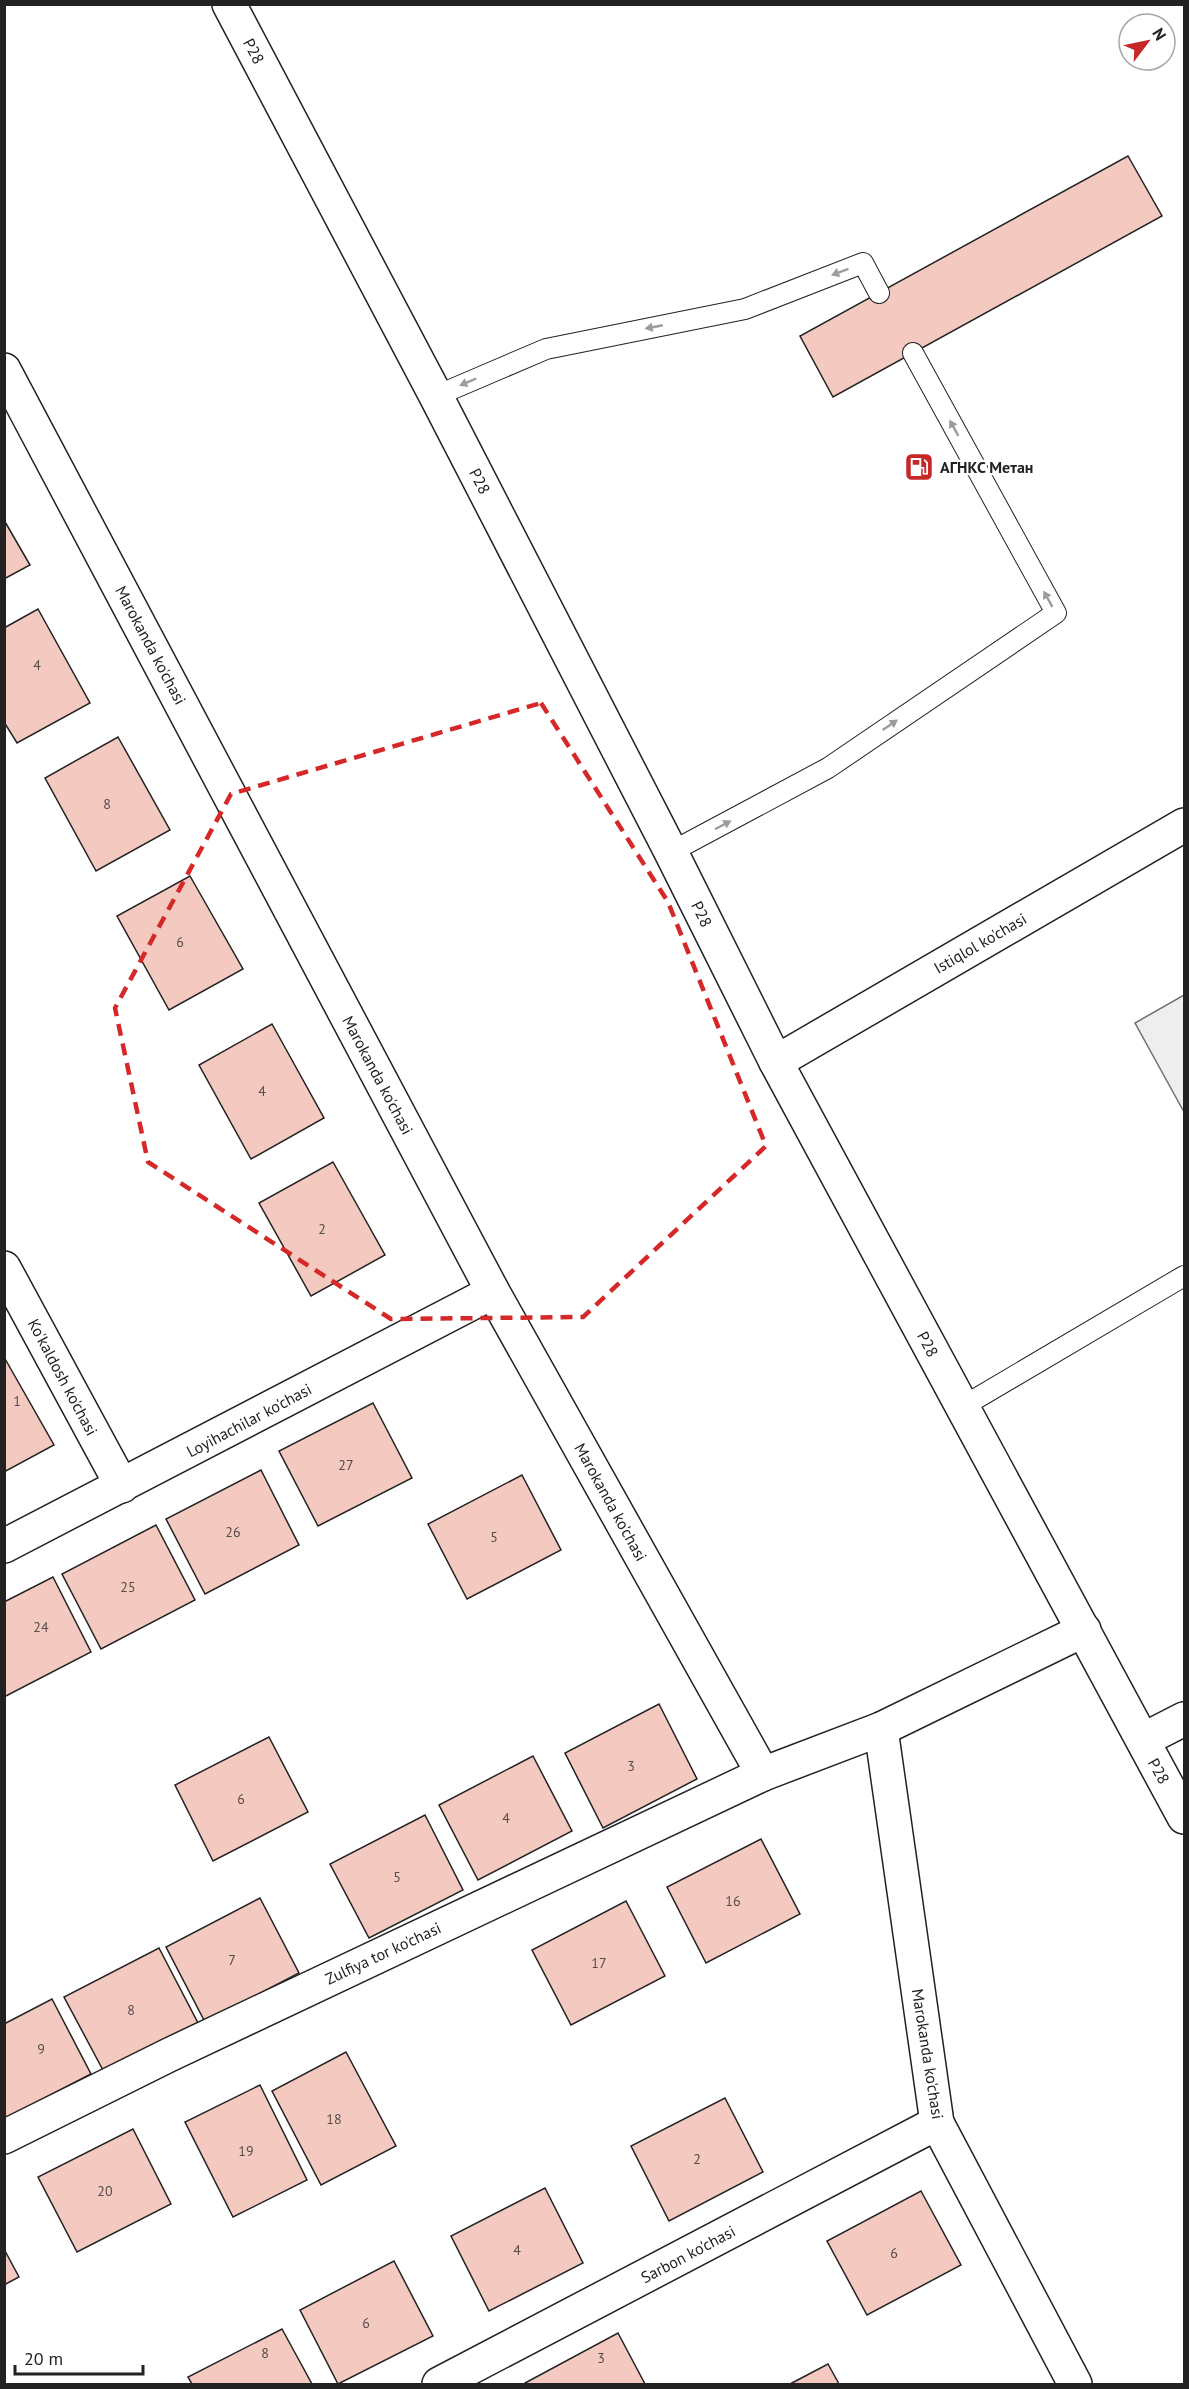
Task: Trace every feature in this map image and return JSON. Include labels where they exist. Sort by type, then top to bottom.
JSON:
[{"type":"street","name":"Р28","points":[[229,4],[436,396],[671,852],[776,1062],[1185,1817]]},
{"type":"street","name":"Marokanda ko'chasi","points":[[4,370],[493,1292],[763,1774]]},
{"type":"street","name":"Istiqlol ko'chasi","points":[[776,1062],[1185,825]]},
{"type":"street","name":"Ko'kaldosh ko'chasi","points":[[4,1268],[122,1486]]},
{"type":"street","name":"Loyihachilar ko'chasi","points":[[4,1546],[493,1292]]},
{"type":"street","name":"Zulfiya tor ko'chasi","points":[[4,2138],[169,2055],[763,1774],[881,1729],[1084,1630]]},
{"type":"street","points":[[1143,1740],[1185,1719]]},
{"type":"street","name":"Marokanda ko'chasi","points":[[881,1729],[937,2123],[1075,2385]]},
{"type":"street","name":"Sarbon ko'chasi","points":[[440,2385],[937,2123]]},
{"type":"lane","points":[[436,396],[546,349],[745,309],[863,263],[879,293]]},
{"type":"lane","points":[[671,852],[828,768],[1056,613],[913,353]]},
{"type":"lane","points":[[962,1407],[1185,1276]]},
{"type":"highlighted area","points":[[541,703],[668,902],[766,1146],[583,1317],[391,1319],[148,1162],[115,1008],[231,794]]},
{"type":"shaded area","points":[[1184,995],[1184,1112],[1135,1023]]},
{"type":"building","points":[[1128,156],[1162,216],[833,397],[800,336]]},
{"type":"building","points":[[4,520],[30,565],[4,579]]},
{"type":"building","points":[[38,609],[90,703],[17,743],[4,722],[4,628]]},
{"type":"building","points":[[118,737],[170,830],[96,871],[45,778]]},
{"type":"building","points":[[190,876],[243,969],[169,1010],[117,916]]},
{"type":"building","points":[[272,1024],[324,1118],[251,1159],[199,1065]]},
{"type":"building","points":[[333,1162],[385,1255],[311,1296],[259,1203]]},
{"type":"building","points":[[4,1357],[54,1445],[4,1472]]},
{"type":"building","points":[[373,1403],[412,1478],[318,1526],[279,1451]]},
{"type":"building","points":[[261,1470],[299,1545],[205,1594],[166,1519]]},
{"type":"building","points":[[522,1475],[561,1550],[467,1599],[428,1524]]},
{"type":"building","points":[[156,1525],[195,1600],[101,1649],[62,1574]]},
{"type":"building","points":[[53,1577],[91,1652],[4,1697],[4,1602]]},
{"type":"building","points":[[659,1704],[697,1779],[603,1828],[565,1753]]},
{"type":"building","points":[[269,1737],[308,1812],[213,1861],[175,1785]]},
{"type":"building","points":[[533,1756],[572,1831],[478,1880],[439,1805]]},
{"type":"building","points":[[425,1815],[463,1890],[369,1938],[330,1864]]},
{"type":"building","points":[[761,1839],[800,1914],[706,1963],[667,1887]]},
{"type":"building","points":[[260,1898],[299,1973],[205,2022],[166,1947]]},
{"type":"building","points":[[626,1901],[665,1976],[571,2025],[532,1950]]},
{"type":"building","points":[[159,1948],[198,2023],[104,2072],[64,1997]]},
{"type":"building","points":[[52,1999],[91,2074],[4,2119],[4,2024]]},
{"type":"building","points":[[346,2052],[396,2146],[321,2185],[272,2091]]},
{"type":"building","points":[[260,2085],[307,2180],[233,2217],[185,2122]]},
{"type":"building","points":[[725,2098],[763,2172],[669,2221],[631,2146]]},
{"type":"building","points":[[133,2129],[171,2204],[77,2252],[38,2177]]},
{"type":"building","points":[[545,2188],[583,2263],[489,2311],[451,2236]]},
{"type":"building","points":[[921,2191],[961,2265],[867,2315],[827,2241]]},
{"type":"building","points":[[4,2249],[19,2277],[4,2285]]},
{"type":"building","points":[[394,2261],[433,2336],[338,2384],[300,2310]]},
{"type":"building","points":[[282,2329],[312,2384],[192,2384],[188,2377]]},
{"type":"building","points":[[618,2333],[645,2384],[525,2384],[525,2383]]},
{"type":"building","points":[[828,2364],[839,2384],[790,2384]]},
{"type":"place","name":"АГНКС Метан","points":[[919,467]]}]
